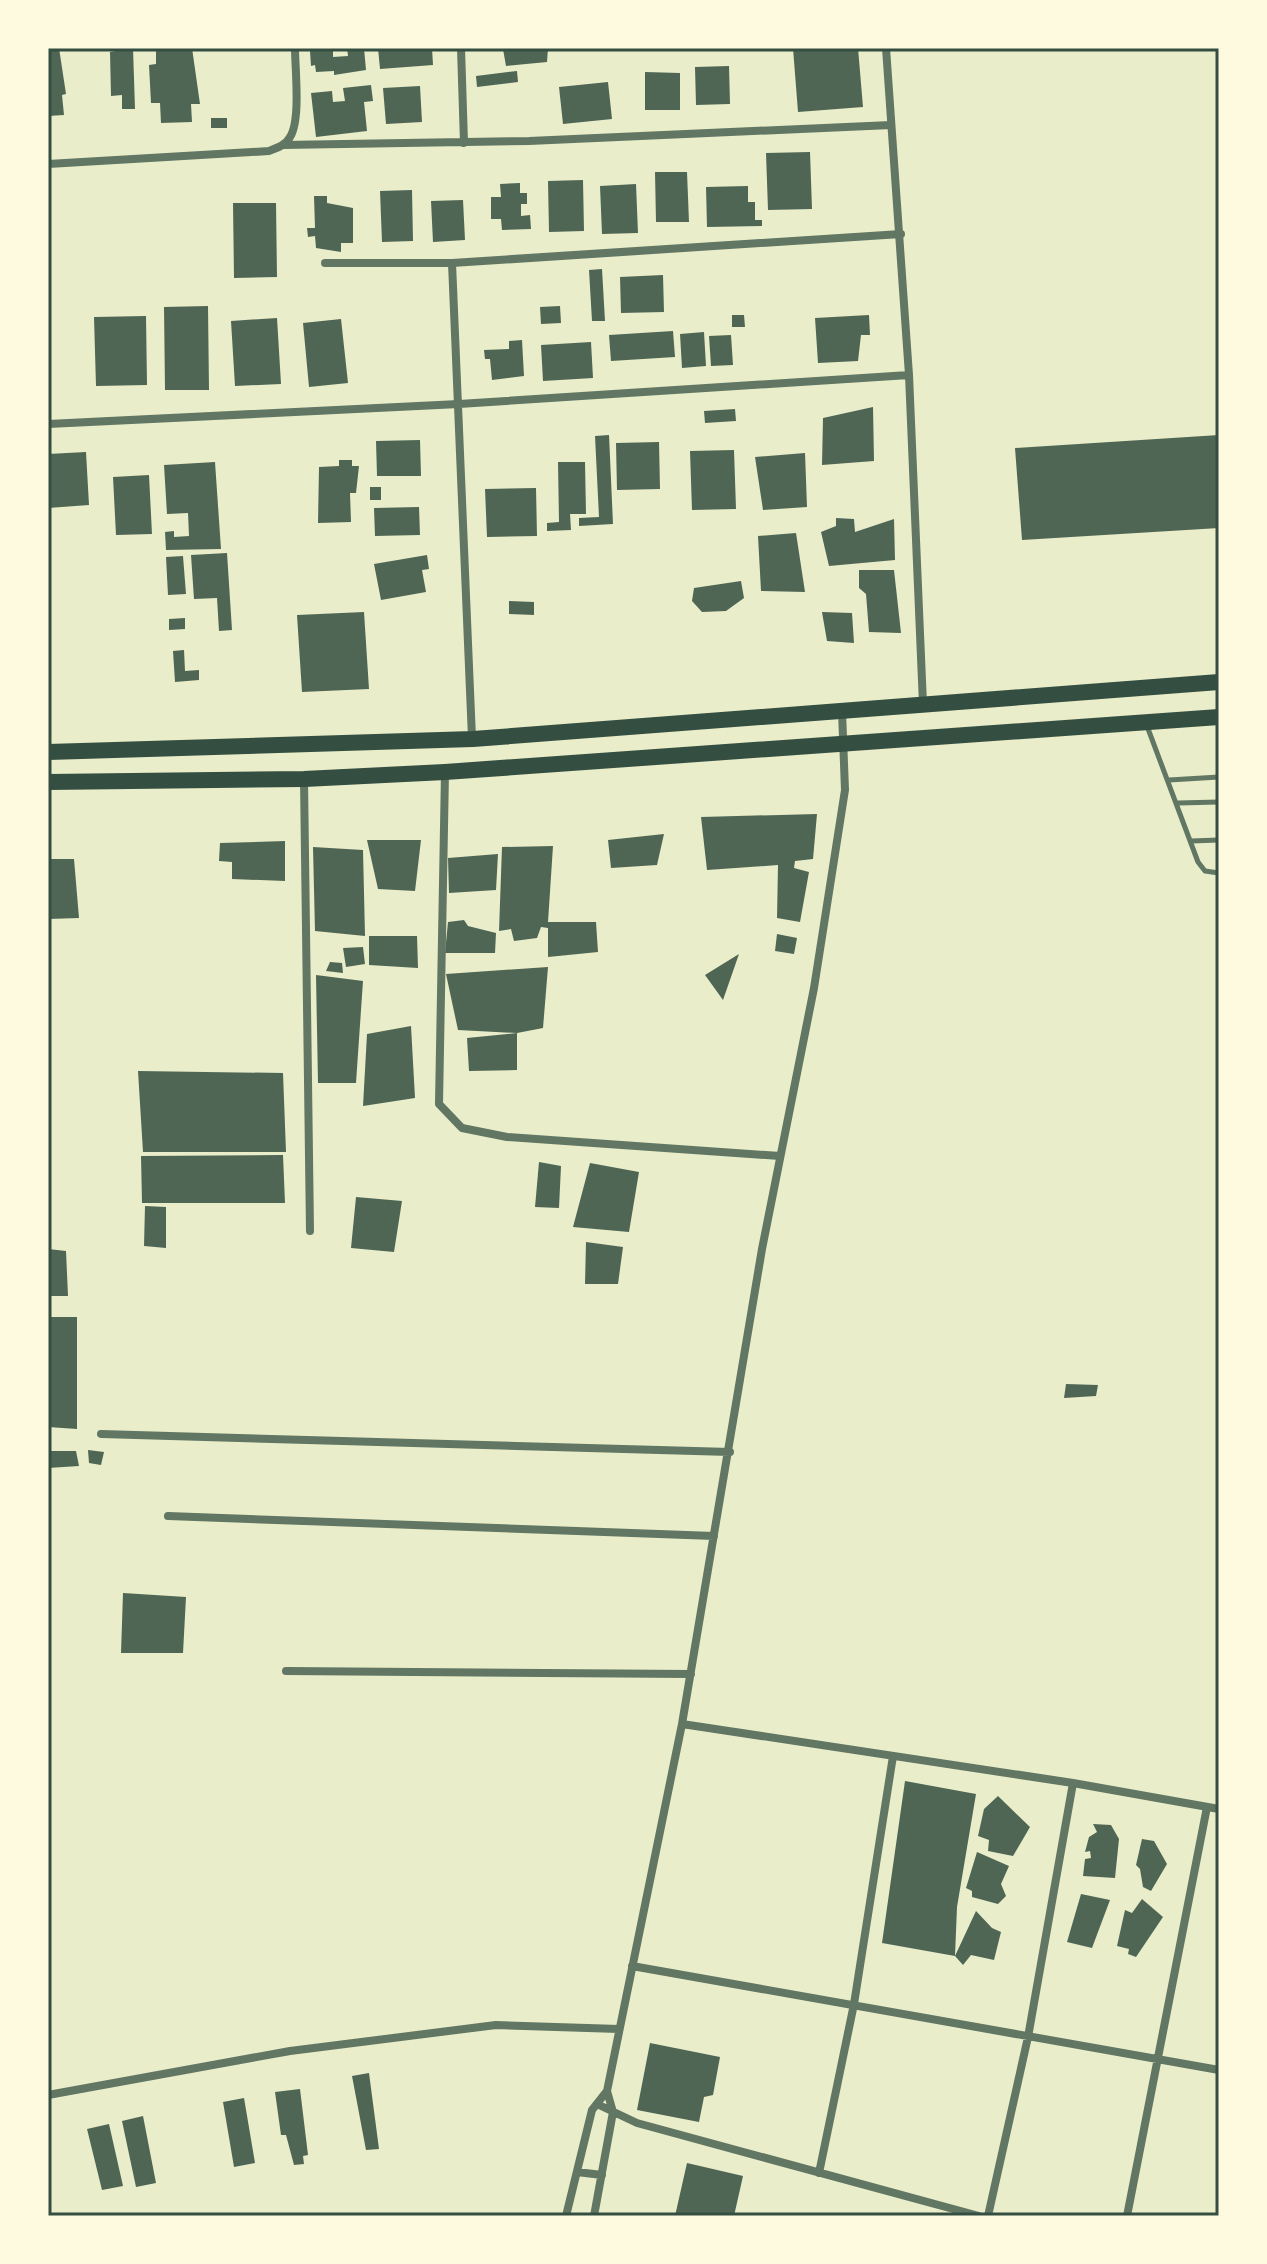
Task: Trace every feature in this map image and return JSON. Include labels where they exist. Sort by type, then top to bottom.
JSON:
[{"type":"main road","points":[[48,752],[473,739],[1219,682]]},
{"type":"main road","points":[[48,782],[304,779],[445,772],[1219,717]]},
{"type":"street","points":[[48,164],[269,151],[283,145],[292,136],[295,116],[295,48]]},
{"type":"street","points":[[461,48],[464,143]]},
{"type":"street","points":[[886,48],[909,375],[923,704]]},
{"type":"street","points":[[283,145],[464,143],[891,125]]},
{"type":"street","points":[[325,263],[452,263],[901,234]]},
{"type":"street","points":[[452,263],[473,739]]},
{"type":"street","points":[[48,424],[459,404],[909,375]]},
{"type":"street","points":[[566,2216],[597,2104],[607,2091],[682,1724],[780,1156],[814,988],[845,790],[842,710]]},
{"type":"street","points":[[445,772],[439,1104],[462,1128],[507,1137],[780,1156]]},
{"type":"street","points":[[304,779],[310,1231]]},
{"type":"street","points":[[101,1434],[730,1452]]},
{"type":"street","points":[[168,1516],[714,1536]]},
{"type":"street","points":[[286,1671],[691,1674]]},
{"type":"street","points":[[682,1724],[1073,1783],[1219,1809]]},
{"type":"street","points":[[819,2173],[854,2004],[893,1756]]},
{"type":"street","points":[[988,2216],[1028,2037],[1073,1783]]},
{"type":"street","points":[[1127,2216],[1207,1807]]},
{"type":"street","points":[[632,1966],[1219,2070]]},
{"type":"street","points":[[48,2095],[290,2051],[496,2025],[619,2029]]},
{"type":"street","points":[[594,2216],[613,2112],[607,2091]]},
{"type":"street","points":[[597,2104],[637,2123],[979,2216]]},
{"type":"street","points":[[577,2172],[602,2175]]},
{"type":"lane","points":[[1145,722],[1198,862],[1205,871],[1219,873]]},
{"type":"lane","points":[[1169,780],[1219,777]]},
{"type":"lane","points":[[1178,803],[1219,802]]},
{"type":"lane","points":[[1191,841],[1219,840]]},
{"type":"building","points":[[59,48],[66,94],[62,95],[64,115],[48,116],[48,49]]},
{"type":"building","points":[[133,48],[135,109],[122,109],[122,95],[111,96],[110,52]]},
{"type":"building","points":[[192,48],[200,104],[191,104],[192,122],[161,123],[160,103],[151,103],[149,65],[156,64],[156,50]]},
{"type":"building","points":[[314,48],[333,48],[333,57],[348,56],[347,48],[364,48],[366,70],[334,75],[334,71],[316,72],[315,65],[311,66],[310,51]]},
{"type":"building","points":[[378,48],[432,48],[433,65],[380,69]]},
{"type":"building","points":[[548,48],[547,62],[506,66],[503,49]]},
{"type":"building","points":[[793,48],[858,48],[863,107],[798,112]]},
{"type":"building","points":[[729,66],[730,104],[696,105],[695,67]]},
{"type":"building","points":[[517,71],[518,82],[477,87],[476,76]]},
{"type":"building","points":[[645,72],[680,73],[680,110],[645,110]]},
{"type":"building","points":[[608,82],[612,119],[563,124],[559,87]]},
{"type":"building","points":[[371,85],[373,101],[364,102],[367,131],[316,137],[311,93],[332,91],[333,102],[345,101],[343,88]]},
{"type":"building","points":[[420,86],[422,122],[386,124],[383,88]]},
{"type":"building","points":[[211,118],[227,118],[227,128],[211,128]]},
{"type":"building","points":[[810,152],[812,209],[768,210],[766,153]]},
{"type":"building","points":[[655,172],[687,172],[689,222],[656,222]]},
{"type":"building","points":[[583,180],[584,231],[549,232],[548,181]]},
{"type":"building","points":[[520,183],[520,193],[527,193],[527,204],[521,204],[521,216],[530,215],[531,229],[502,230],[501,219],[491,219],[491,197],[501,197],[500,184]]},
{"type":"building","points":[[636,184],[638,233],[602,234],[600,186]]},
{"type":"building","points":[[748,186],[748,202],[755,202],[755,220],[762,220],[762,226],[707,227],[706,187]]},
{"type":"building","points":[[412,190],[413,241],[382,242],[380,191]]},
{"type":"building","points":[[314,196],[327,196],[327,203],[353,208],[353,243],[341,243],[341,252],[316,248],[315,236],[308,237],[307,228],[315,228]]},
{"type":"building","points":[[463,200],[465,240],[433,242],[431,201]]},
{"type":"building","points":[[233,203],[276,203],[277,277],[234,278]]},
{"type":"building","points":[[602,269],[605,321],[592,321],[589,270]]},
{"type":"building","points":[[663,275],[664,312],[621,313],[620,277]]},
{"type":"building","points":[[208,306],[209,390],[165,390],[164,307]]},
{"type":"building","points":[[560,306],[561,323],[541,324],[540,307]]},
{"type":"building","points":[[732,315],[744,315],[745,327],[732,327]]},
{"type":"building","points":[[869,315],[870,335],[861,335],[858,361],[818,363],[815,318]]},
{"type":"building","points":[[146,316],[147,385],[96,386],[94,317]]},
{"type":"building","points":[[277,318],[281,384],[235,386],[231,321]]},
{"type":"building","points":[[341,319],[348,383],[309,387],[303,323]]},
{"type":"building","points":[[673,331],[675,357],[611,361],[609,335]]},
{"type":"building","points":[[704,332],[706,366],[682,368],[680,334]]},
{"type":"building","points":[[731,335],[733,365],[711,366],[709,336]]},
{"type":"building","points":[[522,340],[524,376],[492,380],[490,359],[485,359],[484,350],[509,349],[509,341]]},
{"type":"building","points":[[591,342],[593,378],[543,381],[541,345]]},
{"type":"building","points":[[873,407],[874,461],[822,465],[823,418]]},
{"type":"building","points":[[735,409],[736,421],[705,423],[704,411]]},
{"type":"building","points":[[609,435],[613,524],[579,526],[579,518],[599,517],[595,436]]},
{"type":"building","points":[[1219,435],[1219,528],[1022,540],[1015,448]]},
{"type":"building","points":[[420,440],[421,476],[377,476],[376,441]]},
{"type":"building","points":[[659,442],[660,489],[617,490],[616,443]]},
{"type":"building","points":[[734,450],[736,509],[692,510],[690,451]]},
{"type":"building","points":[[86,452],[89,505],[48,508],[48,454]]},
{"type":"building","points":[[805,453],[807,507],[763,510],[755,457]]},
{"type":"building","points":[[339,460],[352,460],[352,466],[359,466],[356,493],[350,493],[351,522],[318,523],[319,467],[339,466]]},
{"type":"building","points":[[215,462],[221,549],[166,550],[165,532],[174,531],[174,537],[189,536],[188,513],[167,514],[164,465]]},
{"type":"building","points":[[558,462],[585,462],[586,514],[570,514],[571,530],[547,531],[547,523],[559,522]]},
{"type":"building","points":[[149,475],[152,534],[116,535],[113,477]]},
{"type":"building","points":[[370,487],[381,487],[381,500],[370,500]]},
{"type":"building","points":[[536,488],[537,536],[487,537],[485,489]]},
{"type":"building","points":[[419,507],[420,535],[375,536],[374,508]]},
{"type":"building","points":[[836,518],[854,519],[855,532],[894,519],[895,560],[829,566],[821,532],[836,526]]},
{"type":"building","points":[[796,533],[805,592],[761,591],[758,536]]},
{"type":"building","points":[[227,553],[232,630],[219,631],[217,598],[194,599],[191,555]]},
{"type":"building","points":[[427,555],[429,569],[422,570],[426,592],[381,600],[374,564]]},
{"type":"building","points":[[183,556],[186,594],[168,595],[166,557]]},
{"type":"building","points":[[859,570],[894,570],[901,633],[869,632],[866,594],[859,588]]},
{"type":"building","points":[[741,581],[744,598],[726,611],[702,612],[692,601],[694,588]]},
{"type":"building","points":[[509,601],[534,602],[534,615],[509,614]]},
{"type":"building","points":[[364,612],[369,689],[302,692],[297,615]]},
{"type":"building","points":[[822,612],[852,613],[854,643],[827,641]]},
{"type":"building","points":[[185,618],[185,629],[169,630],[169,619]]},
{"type":"building","points":[[184,650],[185,671],[199,670],[199,680],[175,682],[173,651]]},
{"type":"building","points":[[817,814],[813,859],[795,861],[794,868],[809,872],[800,922],[777,918],[778,865],[707,870],[701,817]]},
{"type":"building","points":[[664,834],[657,865],[611,868],[608,840]]},
{"type":"building","points":[[367,840],[421,840],[415,891],[378,889]]},
{"type":"building","points":[[285,841],[285,881],[232,879],[232,862],[219,861],[220,843]]},
{"type":"building","points":[[553,846],[548,922],[596,922],[598,952],[548,957],[548,928],[541,927],[537,938],[514,941],[511,929],[499,931],[502,847]]},
{"type":"building","points":[[313,847],[363,850],[365,936],[315,931]]},
{"type":"building","points":[[498,854],[496,890],[449,893],[448,858]]},
{"type":"building","points":[[48,859],[74,859],[79,918],[48,919]]},
{"type":"building","points":[[464,920],[468,926],[496,933],[495,953],[445,953],[448,922]]},
{"type":"building","points":[[777,934],[797,938],[794,954],[775,951]]},
{"type":"building","points":[[369,936],[417,936],[418,968],[369,965]]},
{"type":"building","points":[[363,947],[365,964],[346,967],[343,948]]},
{"type":"building","points":[[739,954],[723,1000],[705,975]]},
{"type":"building","points":[[330,962],[342,963],[343,973],[326,971]]},
{"type":"building","points":[[548,967],[543,1028],[517,1033],[458,1030],[446,974]]},
{"type":"building","points":[[316,975],[363,981],[356,1083],[318,1083]]},
{"type":"building","points":[[411,1026],[415,1098],[363,1106],[367,1034]]},
{"type":"building","points":[[517,1033],[517,1070],[469,1071],[467,1038]]},
{"type":"building","points":[[138,1071],[283,1073],[286,1152],[143,1152]]},
{"type":"building","points":[[283,1155],[285,1203],[142,1203],[141,1156]]},
{"type":"building","points":[[539,1162],[561,1166],[559,1208],[535,1207]]},
{"type":"building","points":[[590,1163],[639,1172],[629,1232],[573,1227]]},
{"type":"building","points":[[356,1197],[402,1201],[394,1252],[351,1248]]},
{"type":"building","points":[[145,1206],[166,1207],[166,1248],[144,1246]]},
{"type":"building","points":[[586,1242],[623,1247],[618,1284],[585,1284]]},
{"type":"building","points":[[48,1249],[66,1251],[68,1296],[48,1296]]},
{"type":"building","points":[[48,1317],[77,1317],[77,1429],[48,1427]]},
{"type":"building","points":[[1066,1384],[1098,1385],[1096,1396],[1064,1398]]},
{"type":"building","points":[[88,1450],[104,1452],[101,1465],[89,1463]]},
{"type":"building","points":[[48,1451],[76,1451],[79,1466],[48,1468]]},
{"type":"building","points":[[123,1593],[186,1597],[183,1653],[121,1653]]},
{"type":"building","points":[[905,1781],[976,1794],[957,1907],[955,1956],[882,1943]]},
{"type":"building","points":[[998,1796],[1030,1827],[1013,1856],[988,1851],[989,1840],[978,1836],[984,1809]]},
{"type":"building","points":[[1093,1824],[1111,1825],[1119,1839],[1115,1878],[1083,1876],[1085,1859],[1091,1858],[1090,1851],[1085,1852],[1089,1837],[1097,1832]]},
{"type":"building","points":[[1142,1839],[1154,1841],[1167,1864],[1151,1891],[1143,1887],[1140,1869],[1136,1865]]},
{"type":"building","points":[[977,1852],[1009,1866],[1001,1884],[1006,1896],[998,1904],[972,1897],[972,1891],[966,1888]]},
{"type":"building","points":[[1081,1894],[1110,1900],[1092,1948],[1067,1942]]},
{"type":"building","points":[[1142,1899],[1163,1917],[1136,1957],[1128,1954],[1129,1949],[1117,1946],[1125,1910],[1132,1913]]},
{"type":"building","points":[[976,1911],[992,1928],[1001,1932],[994,1960],[971,1955],[963,1965],[955,1956]]},
{"type":"building","points":[[650,2043],[720,2057],[713,2095],[704,2097],[699,2122],[637,2110]]},
{"type":"building","points":[[369,2073],[379,2149],[366,2150],[352,2076]]},
{"type":"building","points":[[300,2089],[308,2155],[303,2156],[304,2164],[294,2165],[286,2135],[281,2135],[275,2092]]},
{"type":"building","points":[[244,2098],[255,2163],[234,2167],[223,2102]]},
{"type":"building","points":[[143,2116],[156,2183],[136,2187],[122,2121]]},
{"type":"building","points":[[109,2124],[123,2186],[102,2190],[87,2129]]},
{"type":"building","points":[[687,2163],[743,2176],[734,2216],[675,2216]]}]
